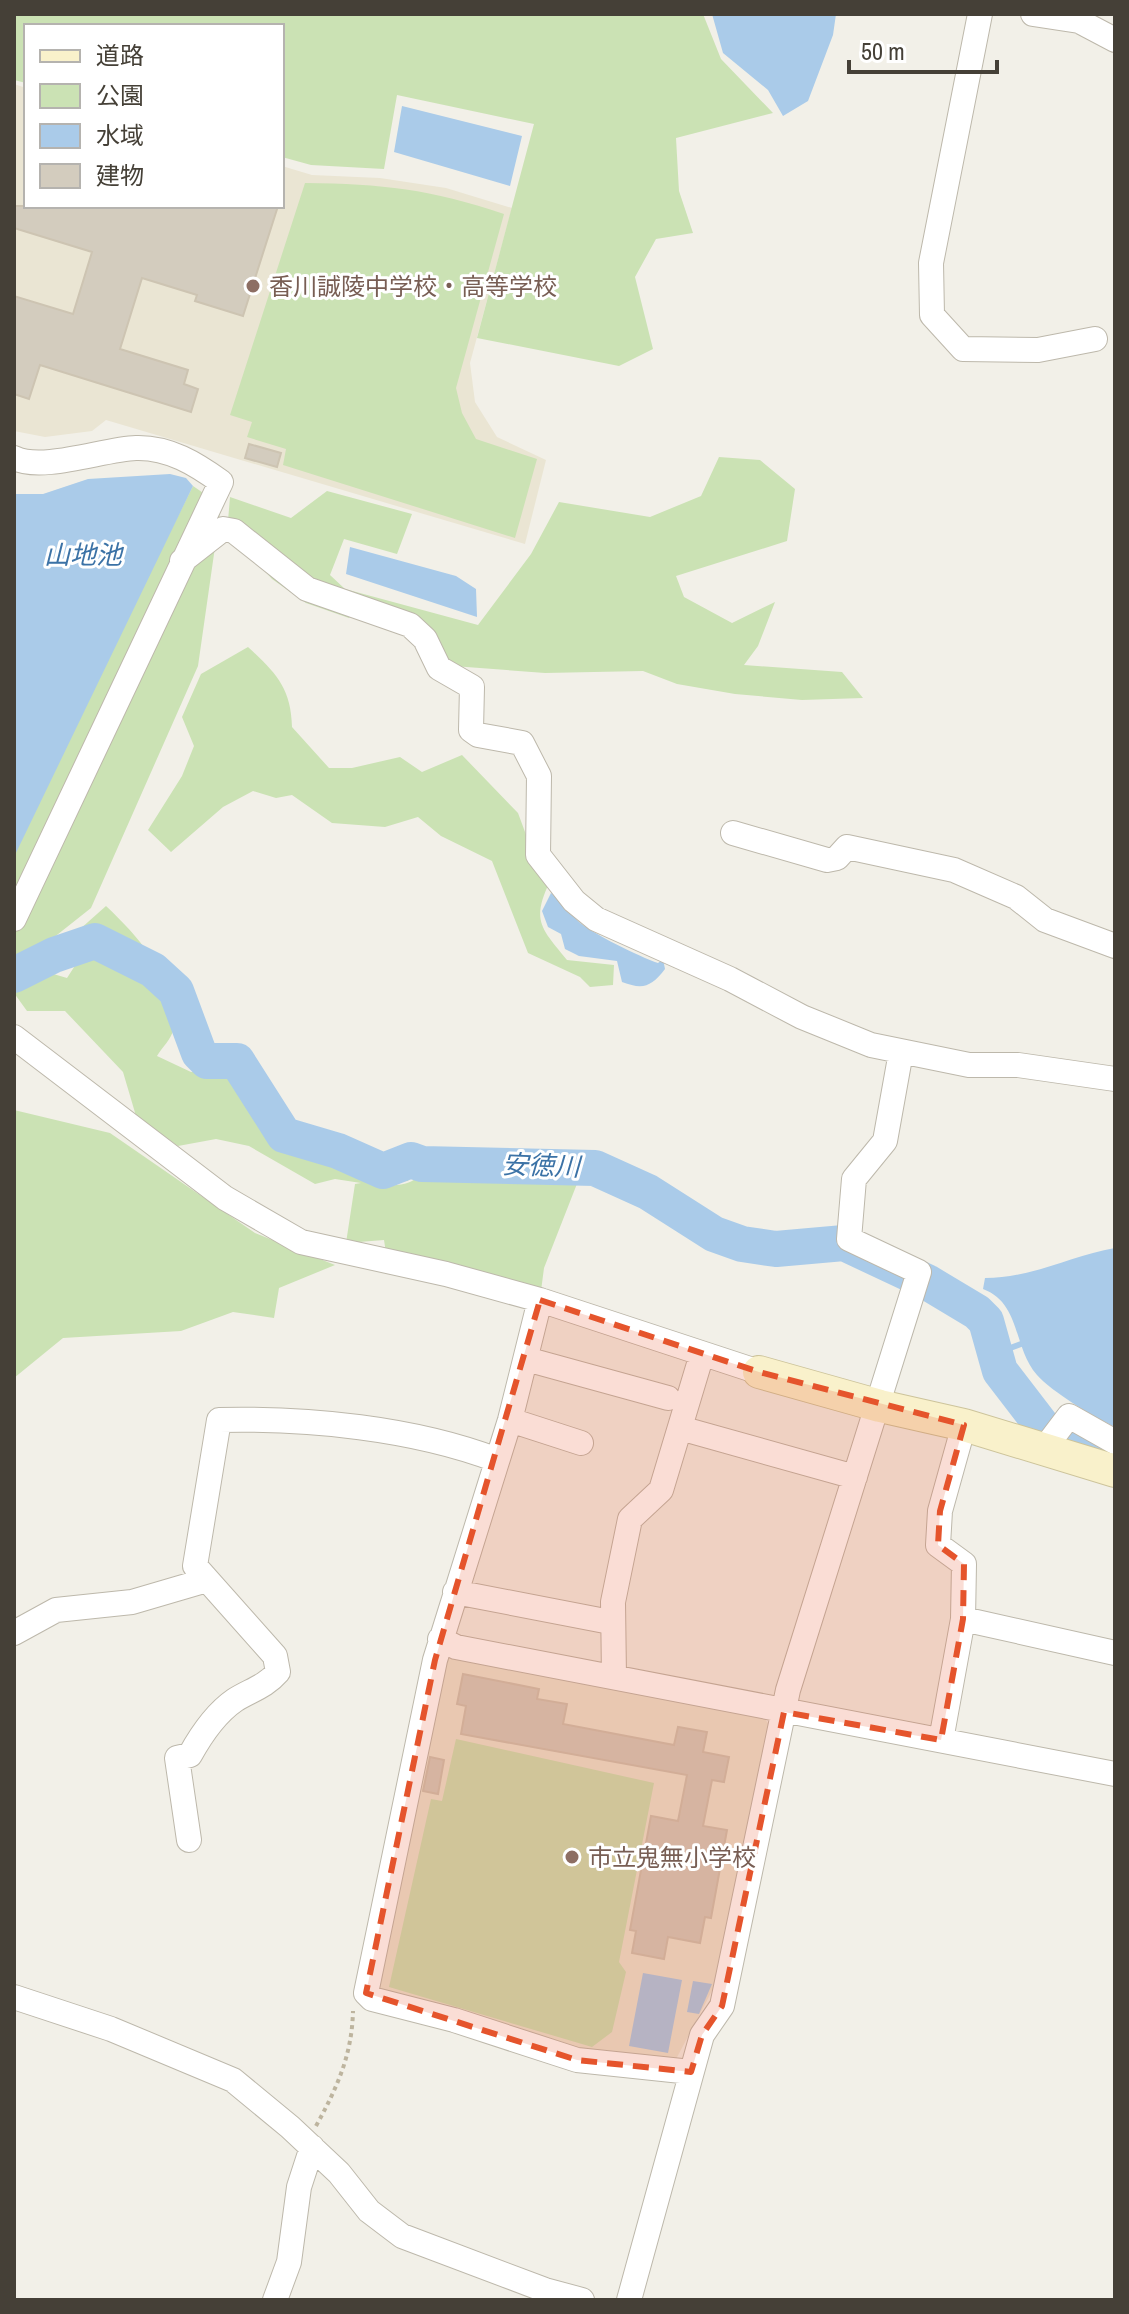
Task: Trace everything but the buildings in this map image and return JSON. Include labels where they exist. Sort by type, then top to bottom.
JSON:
[{"type":"street","points":[[980,14],[931,263],[932,315],[963,349],[1038,350],[1095,339]]},
{"type":"street","points":[[1033,14],[1079,21],[1115,40]]},
{"type":"street","points":[[14,458],[21,461],[55,460],[139,448],[182,456],[221,482],[14,919]]},
{"type":"street","points":[[182,561],[212,534],[223,529],[234,531],[307,589],[410,625],[425,639],[439,668],[472,687],[471,730],[478,735],[522,743],[539,776],[538,855],[574,901],[596,919],[730,979],[802,1017],[871,1045],[969,1065],[1018,1065],[1115,1079]]},
{"type":"street","points":[[733,833],[827,860],[837,858],[847,847],[954,870],[1016,897],[1045,920],[1115,946]]},
{"type":"street","points":[[14,1037],[225,1198],[301,1242],[446,1274],[540,1300],[759,1372],[880,1406],[964,1425],[1115,1471]]},
{"type":"street","points":[[629,2300],[702,2035],[722,2006],[784,1712],[919,1272],[849,1239],[849,1207],[854,1179],[885,1141],[901,1052]]},
{"type":"street","points":[[540,1300],[510,1420],[440,1639],[366,1993],[372,1999],[454,2020],[577,2060],[691,2072]]},
{"type":"street","points":[[614,1677],[613,1602],[630,1519],[661,1490],[702,1354]]},
{"type":"street","points":[[526,1359],[668,1398]]},
{"type":"street","points":[[1044,1449],[1069,1416],[1115,1442]]},
{"type":"street","points":[[189,1840],[177,1758],[190,1755],[212,1722],[235,1701],[267,1685],[278,1672],[275,1656],[195,1566],[219,1420],[335,1425],[466,1448],[497,1460]]},
{"type":"street","points":[[510,1420],[581,1443]]},
{"type":"street","points":[[941,1740],[963,1619],[964,1564],[938,1545],[940,1511],[964,1425]]},
{"type":"street","points":[[680,1428],[855,1477]]},
{"type":"street","points":[[14,1633],[56,1610],[132,1602],[207,1580]]},
{"type":"street","points":[[455,1592],[605,1621]]},
{"type":"street","points":[[963,1619],[1115,1653]]},
{"type":"street","points":[[440,1639],[456,1647],[1115,1774]]},
{"type":"street","points":[[14,1997],[111,2029],[233,2080],[310,2145],[369,2211],[402,2236],[545,2290],[582,2300]]},
{"type":"street","points":[[275,2300],[289,2262],[299,2187],[310,2145]]},
{"type":"path","points":[[310,2145],[350,2054],[353,2000],[366,1993]]},
{"type":"highlighted area","points":[[540,1300],[759,1372],[964,1425],[940,1511],[938,1545],[964,1564],[963,1619],[941,1740],[784,1712],[722,2006],[702,2035],[691,2072],[577,2060],[366,1993],[435,1660]]},
{"type":"shaded area","name":"香川誠陵中学校・高等学校","points":[[14,84],[24,87],[24,208],[284,208],[284,167],[312,175],[380,178],[446,188],[512,208],[470,363],[475,402],[497,437],[546,460],[525,544],[106,420],[92,431],[45,437],[14,431]]},
{"type":"shaded area","name":"市立鬼無小学校","points":[[453,1655],[765,1719],[773,1730],[713,1989],[674,2063],[578,2050],[380,1996],[375,1985],[440,1661]]},
{"type":"green space","points":[[14,14],[703,14],[721,59],[773,113],[676,138],[679,191],[693,233],[656,239],[635,277],[653,349],[619,366],[477,338],[534,124],[397,95],[384,169],[311,165],[284,158],[284,24],[24,24],[24,82],[14,80]]},
{"type":"green space","points":[[305,183],[406,190],[453,199],[504,214],[456,388],[462,413],[476,439],[537,459],[515,538],[283,465],[286,449],[247,437],[252,422],[230,415]]},
{"type":"green space","points":[[719,457],[760,460],[795,489],[787,541],[676,576],[684,597],[732,623],[775,602],[758,646],[744,665],[842,672],[863,698],[802,700],[735,694],[677,684],[643,671],[545,673],[453,666],[365,600],[349,618],[306,603],[272,579],[252,557],[228,521],[230,497],[291,518],[327,491],[412,514],[397,554],[344,539],[330,575],[345,589],[478,625],[531,554],[559,502],[650,517],[701,496]]},
{"type":"green space","points":[[193,486],[221,505],[198,666],[91,908],[14,969],[14,843]]},
{"type":"green space","points":[[248,647],[267,665],[285,691],[292,727],[329,768],[352,768],[400,757],[422,772],[462,755],[518,813],[535,859],[550,881],[540,915],[545,931],[567,960],[614,965],[613,985],[590,987],[580,977],[528,953],[492,861],[441,836],[418,817],[385,827],[332,823],[292,795],[276,798],[253,791],[223,807],[171,852],[148,830],[182,776],[194,746],[182,717],[201,674]]},
{"type":"green space","points":[[106,906],[154,961],[169,994],[173,1030],[157,1056],[191,1072],[246,1063],[284,1112],[296,1121],[414,1168],[408,1181],[370,1184],[407,1183],[424,1168],[582,1171],[544,1268],[541,1291],[386,1253],[384,1240],[346,1243],[355,1184],[361,1183],[335,1179],[315,1184],[249,1146],[216,1139],[178,1146],[136,1116],[123,1072],[65,1011],[27,1011],[14,993],[14,982],[43,971],[67,978],[78,961],[70,938]]},
{"type":"green space","points":[[14,1110],[110,1133],[255,1233],[335,1265],[279,1288],[274,1318],[233,1312],[181,1331],[63,1338],[14,1378]]},
{"type":"green space","points":[[456,1739],[654,1783],[619,1962],[626,1972],[612,2032],[592,2047],[389,1987],[431,1799],[442,1801]]},
{"type":"water","points":[[712,14],[836,14],[833,35],[808,101],[783,116],[768,90],[723,53]]},
{"type":"water","points":[[402,106],[522,136],[510,186],[394,152]]},
{"type":"water","name":"山地池","points":[[170,474],[186,478],[193,486],[14,857],[14,494],[43,494],[88,479]]},
{"type":"water","points":[[350,547],[456,576],[476,589],[477,617],[346,574]]},
{"type":"water","points":[[551,893],[584,926],[650,960],[658,963],[663,959],[665,969],[651,983],[636,986],[622,982],[617,961],[579,956],[565,949],[561,934],[548,927],[542,911]]},
{"type":"water","points":[[1115,1248],[1115,1427],[1085,1411],[1037,1375],[1029,1364],[1004,1305],[983,1289],[985,1278],[1035,1271]]},
{"type":"water","points":[[643,1973],[682,1980],[668,2053],[629,2046]]},
{"type":"water","points":[[693,1981],[712,1984],[699,2014],[687,2012]]},
{"type":"waterway","name":"安徳川","points":[[14,975],[54,955],[95,941],[153,970],[176,991],[199,1053],[207,1061],[237,1061],[284,1135],[338,1151],[383,1171],[411,1160],[422,1164],[595,1168],[648,1192],[714,1234],[742,1244],[776,1249],[844,1243],[927,1282],[977,1312],[986,1321],[1000,1371],[1043,1427],[1086,1454]]},
{"type":"waterway","points":[[994,1354],[1021,1344]]},
{"type":"place","name":"香川誠陵中学校・高等学校","points":[[253,286]]},
{"type":"place","name":"市立鬼無小学校","points":[[572,1857]]}]
